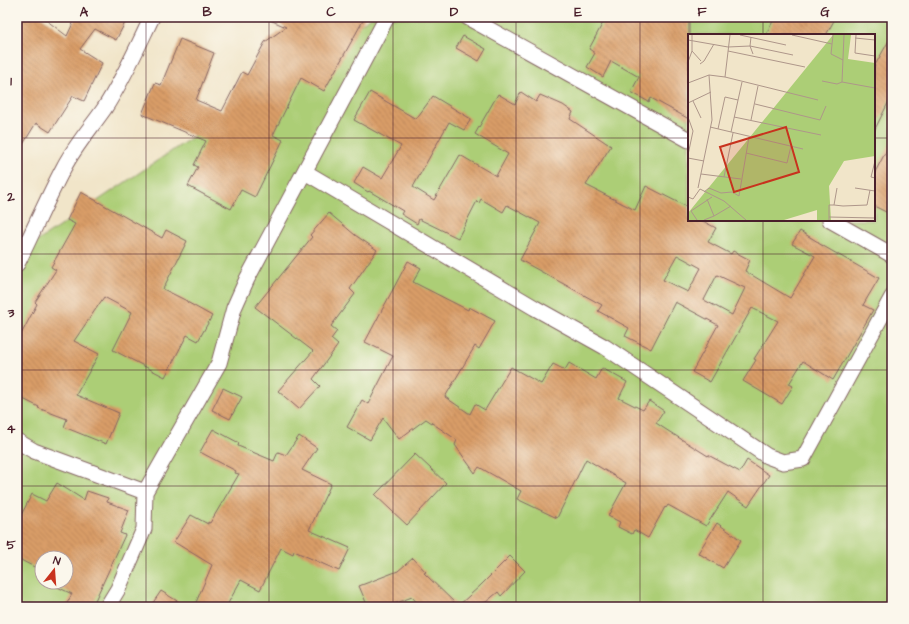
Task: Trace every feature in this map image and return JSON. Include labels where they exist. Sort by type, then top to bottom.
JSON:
[{"type":"street","points":[[17,264],[64,168],[80,140],[104,109],[152,17]]},
{"type":"street","points":[[108,607],[118,589],[144,529],[145,492],[219,362],[234,308],[254,266],[387,17]]},
{"type":"street","points":[[467,17],[688,139]]},
{"type":"street","points":[[305,172],[535,308],[605,347],[767,456],[783,462],[803,459],[892,298]]},
{"type":"street","points":[[832,221],[892,255]]},
{"type":"street","points":[[17,440],[34,451],[145,492]]},
{"type":"green space","points":[[371,17],[892,17],[892,607],[17,607],[17,255]]},
{"type":"building","points":[[17,17],[42,17],[67,36],[75,19],[71,17],[128,17],[116,40],[95,29],[80,49],[102,63],[84,101],[73,96],[50,132],[36,123],[17,154]]},
{"type":"building","points":[[263,17],[365,17],[324,91],[301,78],[273,135],[283,140],[255,197],[241,190],[231,209],[188,186],[198,167],[194,165],[206,141],[142,114],[155,83],[161,85],[180,39],[214,53],[196,100],[222,111],[242,72],[247,75],[265,42],[286,27]]},
{"type":"building","points":[[606,17],[689,17],[688,118],[651,98],[649,102],[631,92],[639,77],[611,61],[603,77],[587,67],[595,53],[589,49]]},
{"type":"building","points":[[775,17],[836,17],[827,34],[766,34]]},
{"type":"building","points":[[892,35],[892,95],[875,129],[875,65]]},
{"type":"building","points":[[463,36],[486,49],[479,61],[456,48]]},
{"type":"building","points":[[370,92],[416,119],[433,96],[471,119],[464,130],[449,122],[413,187],[434,200],[460,155],[496,176],[508,154],[475,134],[498,94],[515,104],[521,92],[536,102],[540,95],[563,105],[573,112],[570,119],[611,146],[586,185],[635,210],[646,186],[688,207],[688,221],[703,221],[716,228],[708,242],[731,254],[733,251],[750,260],[745,271],[790,298],[815,256],[792,244],[800,231],[879,278],[863,305],[873,310],[833,380],[803,361],[789,384],[793,386],[782,404],[743,381],[756,360],[754,359],[778,321],[752,308],[710,382],[692,372],[718,325],[675,302],[651,349],[625,336],[629,328],[598,311],[602,305],[520,260],[540,223],[507,205],[503,212],[481,199],[479,203],[477,201],[458,238],[419,219],[417,224],[401,214],[403,211],[354,183],[363,167],[382,178],[401,146],[354,120]],"holes":[[[677,255],[701,268],[688,292],[663,280]],[[717,275],[745,288],[732,315],[704,300]]]},
{"type":"building","points":[[892,140],[892,215],[875,206],[875,172]]},
{"type":"building","points":[[81,192],[162,238],[166,230],[187,241],[163,289],[212,316],[198,341],[187,335],[165,377],[113,350],[132,312],[104,297],[74,341],[99,354],[76,395],[119,413],[106,444],[64,427],[67,419],[38,408],[39,407],[17,396],[17,342],[37,304],[35,302],[56,270],[51,267],[75,224],[67,220]]},
{"type":"building","points":[[329,213],[355,235],[377,250],[350,289],[355,294],[331,326],[337,331],[331,339],[338,345],[313,379],[320,386],[299,409],[278,391],[313,351],[255,307],[312,237],[310,235]]},
{"type":"building","points":[[408,261],[421,268],[413,282],[468,310],[469,307],[495,321],[479,349],[475,346],[445,397],[470,414],[475,404],[485,410],[511,367],[541,384],[553,364],[565,370],[569,363],[596,379],[602,368],[627,382],[619,398],[643,410],[649,401],[664,411],[656,423],[665,429],[708,456],[740,472],[747,460],[769,475],[748,506],[728,492],[706,526],[668,505],[666,508],[665,507],[648,538],[634,530],[632,534],[618,527],[620,522],[608,516],[626,483],[586,459],[557,518],[517,499],[521,491],[479,467],[475,473],[455,445],[457,440],[426,419],[399,439],[383,418],[370,440],[347,427],[362,400],[368,404],[393,356],[365,342]]},
{"type":"building","points":[[223,388],[242,397],[230,419],[212,410]]},
{"type":"building","points":[[213,429],[239,443],[238,446],[274,461],[278,452],[286,455],[299,436],[317,448],[302,470],[331,484],[309,530],[350,548],[339,571],[294,551],[293,554],[281,548],[260,590],[241,580],[226,607],[194,607],[212,565],[174,542],[191,515],[208,524],[208,522],[210,523],[239,474],[200,452]]},
{"type":"building","points":[[415,454],[446,483],[407,525],[375,495]]},
{"type":"building","points":[[57,483],[84,500],[87,491],[108,498],[107,502],[129,510],[120,533],[125,535],[92,607],[65,607],[72,594],[64,590],[74,590],[74,550],[34,550],[34,567],[17,558],[17,523],[32,494],[46,501]]},
{"type":"building","points":[[717,523],[741,540],[723,568],[698,553]]},
{"type":"building","points":[[510,556],[525,571],[501,596],[498,592],[480,607],[421,607],[412,597],[386,607],[368,607],[359,586],[398,571],[413,558],[426,572],[424,573],[458,606]]},
{"type":"building","points":[[161,591],[187,607],[150,607]]}]
